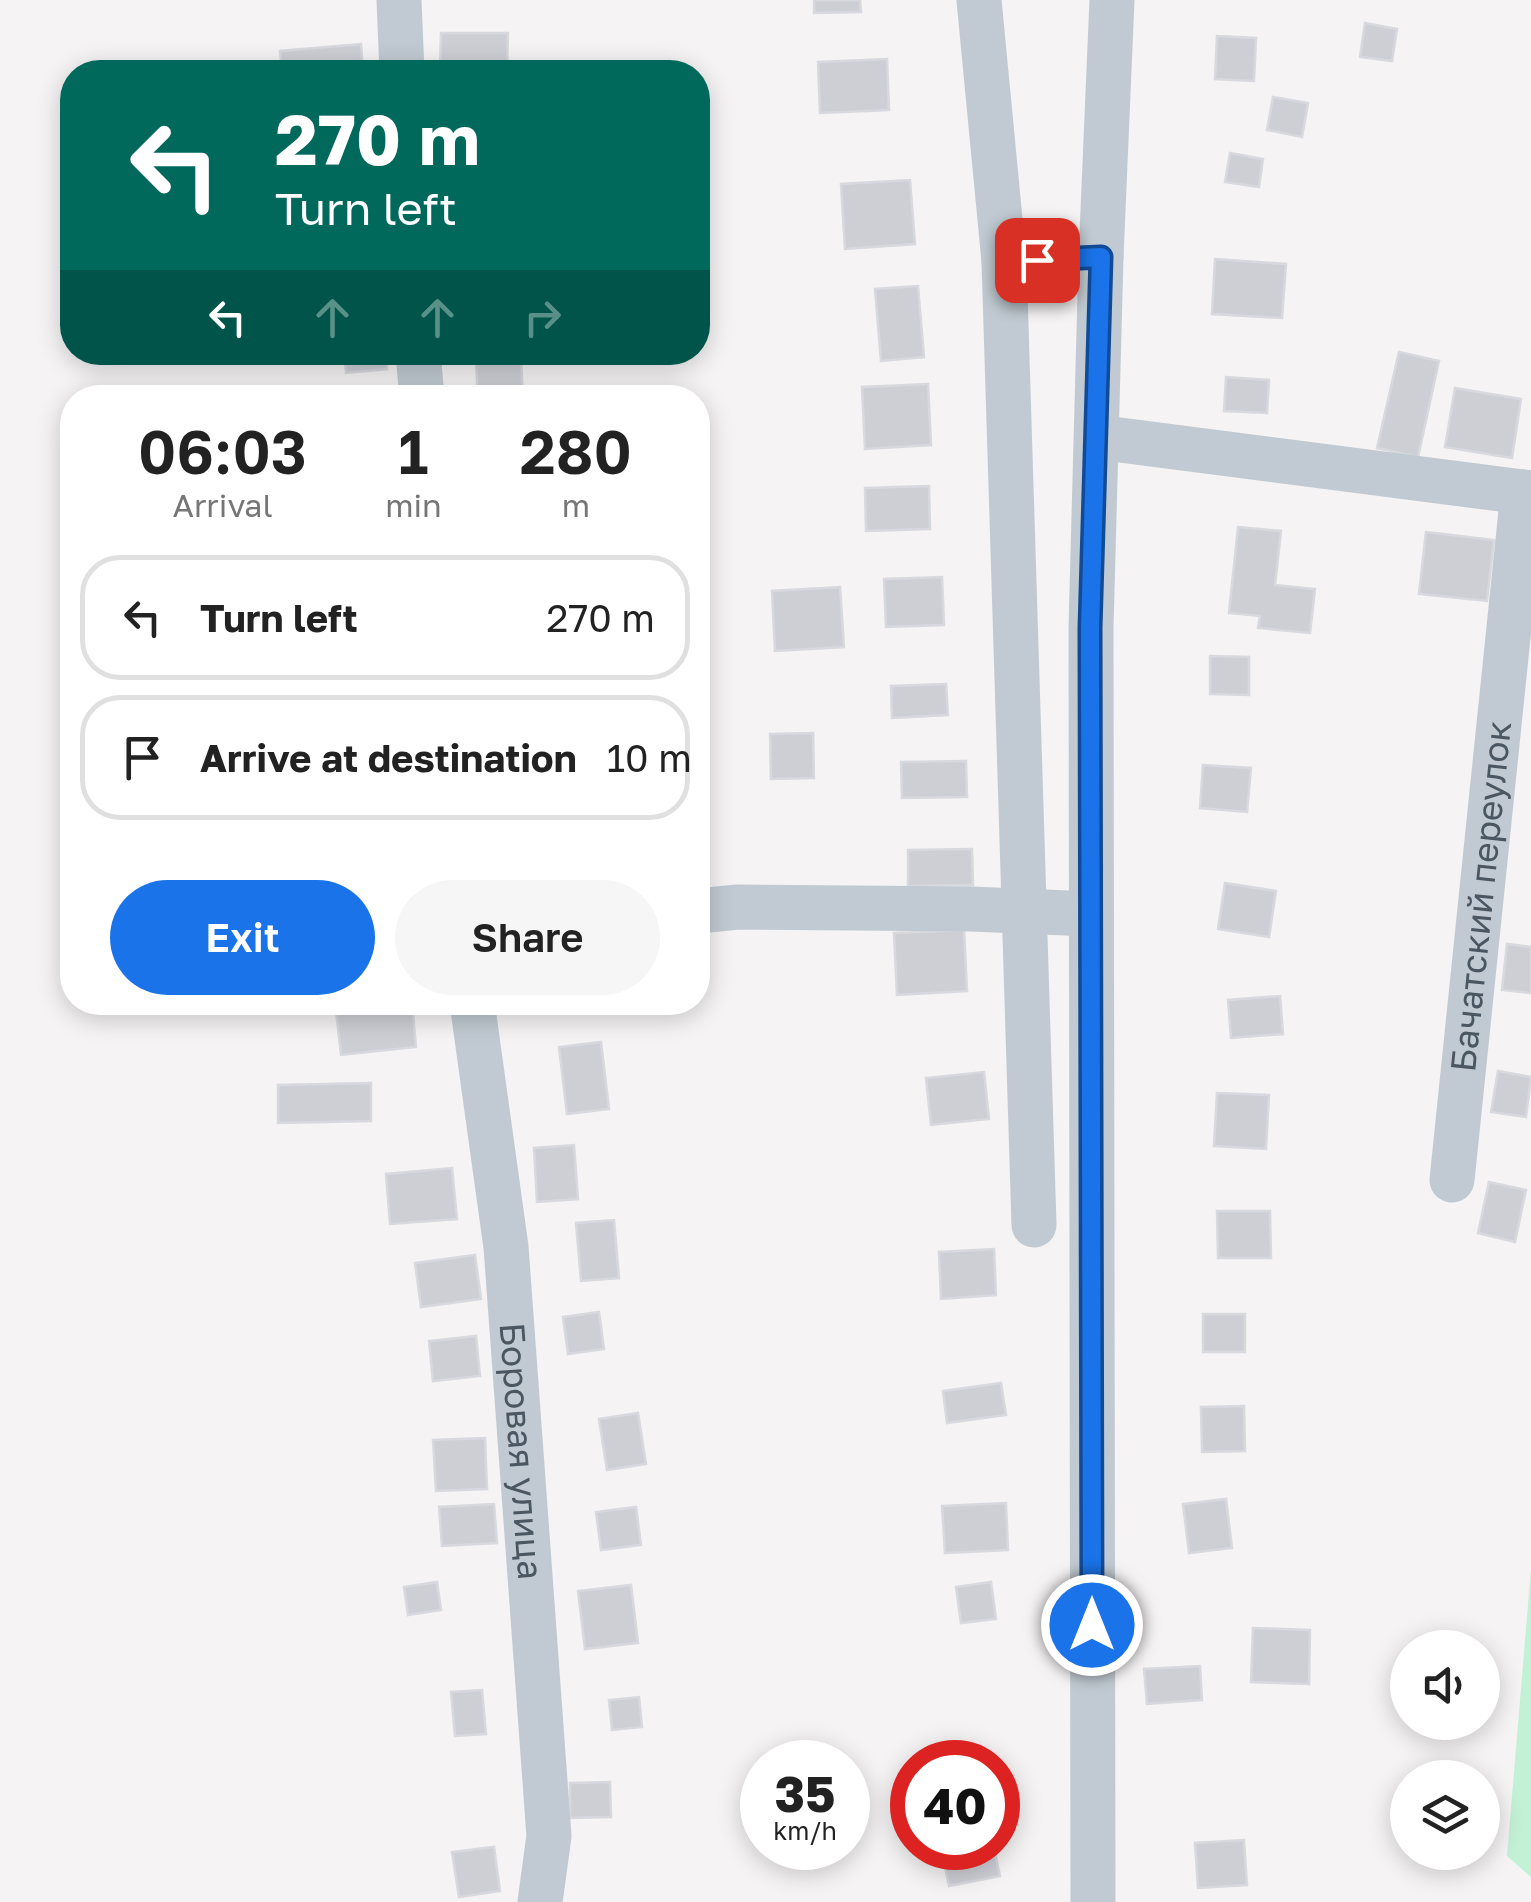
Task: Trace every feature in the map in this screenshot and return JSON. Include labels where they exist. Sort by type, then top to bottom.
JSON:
[{"type":"street","points":[[398,0],[401,60]]},
{"type":"street","points":[[979,0],[1004,262],[1034,1226]]},
{"type":"street","points":[[1093,1902],[1090,628],[1112,0]]},
{"type":"street","points":[[1004,262],[1101,257]]},
{"type":"street","points":[[1098,437],[1527,492]]},
{"type":"street","name":"Бачатский переулок","points":[[1452,1180],[1527,492]]},
{"type":"street","points":[[710,910],[738,907],[971,909],[1092,914]]},
{"type":"street","name":"Боровая улица","points":[[474,1015],[506,1247],[549,1836],[540,1902]]},
{"type":"green space","points":[[1531,1569],[1531,1877],[1507,1856]]},
{"type":"building","points":[[814,0],[860,0],[861,12],[814,13]]},
{"type":"building","points":[[1365,23],[1397,29],[1392,61],[1360,57]]},
{"type":"building","points":[[441,33],[508,33],[507,60],[440,60]]},
{"type":"building","points":[[1217,36],[1256,38],[1254,81],[1215,79]]},
{"type":"building","points":[[361,44],[362,60],[281,60],[280,51]]},
{"type":"building","points":[[887,59],[889,110],[820,113],[818,62]]},
{"type":"building","points":[[1273,97],[1308,103],[1302,137],[1267,130]]},
{"type":"building","points":[[1230,153],[1263,159],[1259,187],[1225,182]]},
{"type":"building","points":[[910,180],[915,244],[845,249],[841,184]]},
{"type":"building","points":[[1215,259],[1286,264],[1282,318],[1212,314]]},
{"type":"building","points":[[918,286],[924,357],[881,361],[875,289]]},
{"type":"building","points":[[1399,352],[1439,361],[1418,457],[1377,448]]},
{"type":"building","points":[[345,365],[387,365],[387,369],[346,373]]},
{"type":"building","points":[[476,365],[521,365],[522,385],[477,385]]},
{"type":"building","points":[[1226,377],[1269,380],[1267,413],[1224,411]]},
{"type":"building","points":[[928,384],[931,445],[865,449],[862,387]]},
{"type":"building","points":[[1455,388],[1521,399],[1512,458],[1445,447]]},
{"type":"building","points":[[929,486],[930,529],[866,531],[865,488]]},
{"type":"building","points":[[1238,527],[1281,531],[1275,585],[1315,589],[1310,633],[1258,628],[1260,616],[1229,613]]},
{"type":"building","points":[[1426,532],[1494,540],[1487,601],[1419,594]]},
{"type":"building","points":[[942,577],[944,625],[886,627],[884,579]]},
{"type":"building","points":[[840,587],[844,647],[775,651],[772,591]]},
{"type":"building","points":[[1210,656],[1249,657],[1249,695],[1210,694]]},
{"type":"building","points":[[946,684],[948,715],[892,718],[891,686]]},
{"type":"building","points":[[813,733],[814,778],[771,779],[770,734]]},
{"type":"building","points":[[966,761],[967,797],[902,798],[901,762]]},
{"type":"building","points":[[1203,765],[1251,768],[1247,812],[1200,808]]},
{"type":"building","points":[[972,849],[973,885],[908,886],[908,850]]},
{"type":"building","points":[[1225,883],[1276,891],[1269,937],[1218,929]]},
{"type":"building","points":[[964,930],[967,991],[897,995],[894,933]]},
{"type":"building","points":[[1507,944],[1531,947],[1531,993],[1502,990]]},
{"type":"building","points":[[1280,996],[1283,1034],[1231,1038],[1228,1000]]},
{"type":"building","points":[[336,1015],[413,1015],[416,1047],[341,1055]]},
{"type":"building","points":[[601,1042],[609,1109],[567,1114],[559,1047]]},
{"type":"building","points":[[1498,1071],[1531,1077],[1526,1117],[1491,1112]]},
{"type":"building","points":[[984,1072],[989,1119],[931,1125],[926,1078]]},
{"type":"building","points":[[371,1083],[371,1121],[278,1123],[278,1085]]},
{"type":"building","points":[[1217,1093],[1269,1095],[1266,1149],[1214,1146]]},
{"type":"building","points":[[574,1145],[578,1199],[537,1202],[534,1148]]},
{"type":"building","points":[[452,1168],[457,1219],[390,1224],[386,1174]]},
{"type":"building","points":[[1489,1182],[1526,1190],[1515,1242],[1478,1233]]},
{"type":"building","points":[[1217,1211],[1270,1211],[1271,1258],[1218,1258]]},
{"type":"building","points":[[614,1220],[619,1278],[581,1281],[576,1223]]},
{"type":"building","points":[[994,1249],[996,1295],[941,1299],[939,1252]]},
{"type":"building","points":[[475,1255],[481,1299],[421,1307],[415,1263]]},
{"type":"building","points":[[599,1312],[604,1349],[568,1354],[563,1317]]},
{"type":"building","points":[[1203,1314],[1245,1314],[1245,1352],[1203,1352]]},
{"type":"building","points":[[476,1336],[480,1376],[433,1381],[429,1341]]},
{"type":"building","points":[[1001,1383],[1006,1415],[947,1423],[943,1391]]},
{"type":"building","points":[[1244,1406],[1245,1451],[1202,1452],[1201,1407]]},
{"type":"building","points":[[638,1413],[646,1464],[607,1470],[599,1419]]},
{"type":"building","points":[[485,1438],[487,1489],[436,1491],[433,1440]]},
{"type":"building","points":[[1226,1499],[1232,1548],[1189,1553],[1183,1504]]},
{"type":"building","points":[[1006,1503],[1008,1550],[945,1553],[942,1506]]},
{"type":"building","points":[[494,1504],[497,1543],[442,1546],[439,1507]]},
{"type":"building","points":[[636,1507],[641,1545],[601,1550],[596,1512]]},
{"type":"building","points":[[437,1582],[441,1610],[408,1615],[404,1587]]},
{"type":"building","points":[[991,1582],[996,1619],[961,1623],[956,1587]]},
{"type":"building","points":[[631,1585],[638,1643],[585,1649],[578,1591]]},
{"type":"building","points":[[1253,1628],[1310,1630],[1309,1684],[1251,1682]]},
{"type":"building","points":[[1200,1666],[1202,1700],[1147,1704],[1144,1669]]},
{"type":"building","points":[[482,1690],[486,1734],[455,1736],[451,1692]]},
{"type":"building","points":[[639,1697],[642,1727],[612,1730],[609,1700]]},
{"type":"building","points":[[610,1782],[611,1817],[570,1818],[570,1783]]},
{"type":"building","points":[[1244,1840],[1247,1885],[1198,1888],[1195,1843]]},
{"type":"building","points":[[494,1847],[500,1891],[459,1897],[452,1852]]},
{"type":"building","points":[[946,1870],[999,1870],[1000,1876],[949,1886]]},
{"type":"route","points":[[1037,260],[1101,257],[1090,628],[1092,1625]]}]
